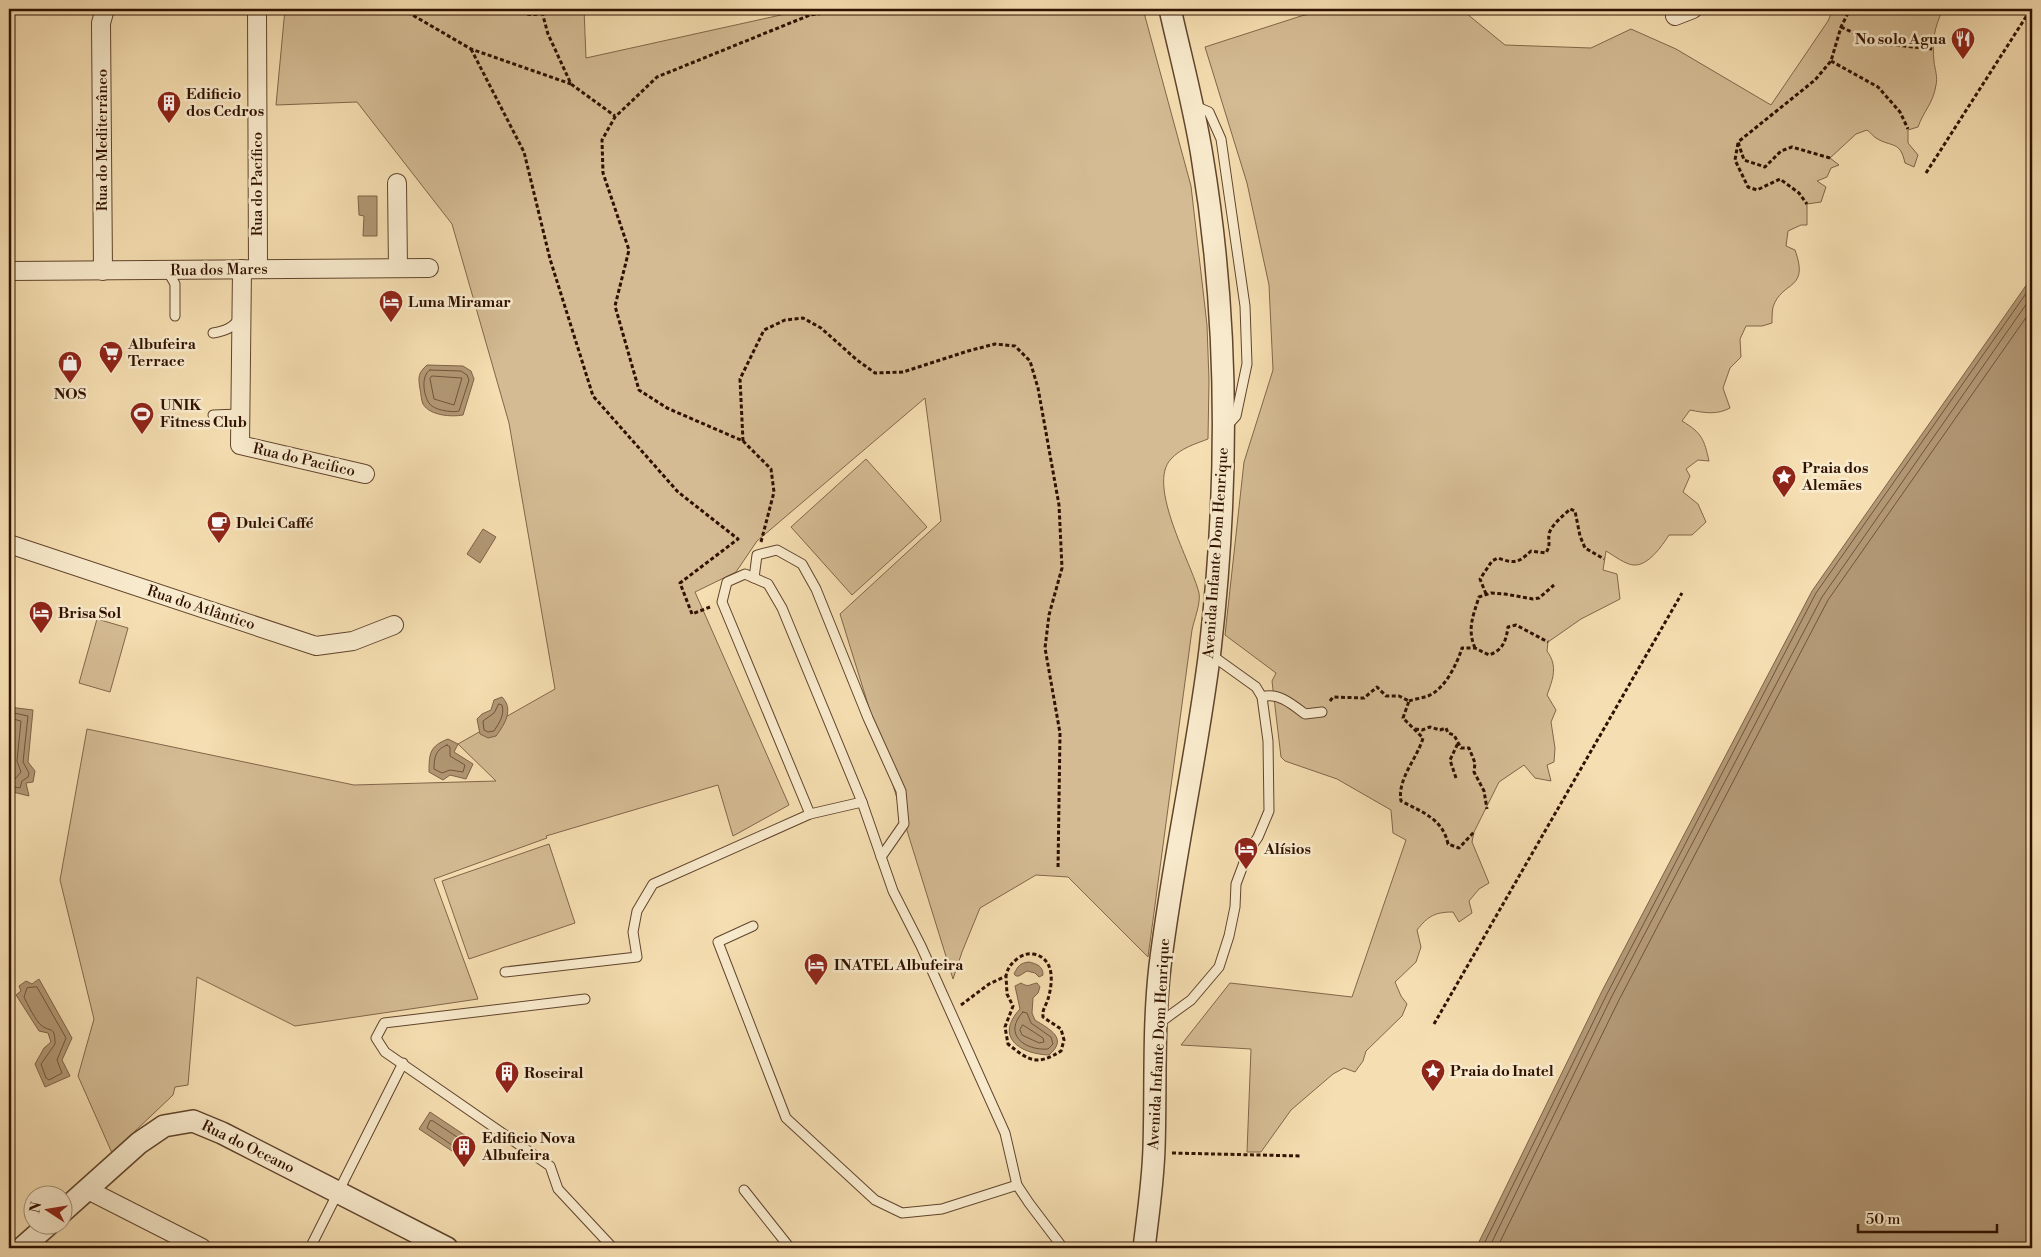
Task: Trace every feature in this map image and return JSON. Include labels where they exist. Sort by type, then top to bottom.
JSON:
[{"type":"street","name":"Rua do Mediterrâneo","points":[[102,271],[101,23],[105,9]]},
{"type":"street","name":"Rua do Pacífico","points":[[250,269],[257,9]]},
{"type":"street","name":"Avenida Infante Dom Henrique","points":[[1144,1248],[1154,1152],[1160,971],[1168,905],[1209,653],[1220,535],[1224,428],[1224,373],[1214,249],[1202,158],[1170,9]]},
{"type":"street","points":[[1675,16],[1693,9]]},
{"type":"street","points":[[397,183],[398,268]]},
{"type":"street","name":"Rua dos Mares","points":[[9,271],[429,268]]},
{"type":"street","name":"Rua do Pacifico","points":[[250,269],[242,312],[240,445],[365,474]]},
{"type":"street","name":"Rua do Atlântico","points":[[9,544],[316,646],[353,641],[394,625]]},
{"type":"street","name":"Rua do Oceano","points":[[72,1204],[139,1143],[164,1126],[193,1121],[222,1133],[447,1248]]},
{"type":"street","points":[[88,1190],[202,1248]]},
{"type":"street","points":[[22,1248],[38,1234]]},
{"type":"lane","points":[[167,270],[175,284],[175,316]]},
{"type":"lane","points":[[213,333],[222,332],[236,325],[242,312]]},
{"type":"lane","points":[[213,415],[240,414]]},
{"type":"lane","points":[[754,578],[757,555],[777,550],[802,564],[816,589],[868,718],[901,791],[904,824],[881,857]]},
{"type":"lane","points":[[810,814],[722,602],[727,582],[745,574],[768,584],[782,608],[862,802],[893,891],[921,946],[1005,1133],[1017,1185],[1063,1248]]},
{"type":"lane","points":[[1157,1024],[1191,1000],[1219,967],[1229,936],[1235,907],[1236,884],[1248,852],[1258,837],[1269,811],[1268,741],[1262,697],[1256,687],[1209,653]]},
{"type":"lane","points":[[1262,697],[1270,695],[1277,697],[1292,704],[1305,714],[1322,712]]},
{"type":"lane","points":[[505,972],[637,957],[633,932],[637,911],[653,884],[810,814],[862,802]]},
{"type":"lane","points":[[752,926],[718,942],[786,1118],[875,1200],[902,1213],[942,1209],[1017,1185]]},
{"type":"lane","points":[[585,999],[384,1023],[376,1038],[385,1052],[550,1166],[558,1189],[613,1248]]},
{"type":"lane","points":[[310,1248],[403,1063]]},
{"type":"lane","points":[[744,1190],[790,1248]]},
{"type":"path","points":[[402,9],[471,49],[571,84],[615,116]]},
{"type":"path","points":[[516,9],[528,15],[549,9]]},
{"type":"path","points":[[757,555],[774,492],[771,469],[743,441],[667,408],[639,390],[615,306],[629,250],[604,173],[602,140],[615,117],[657,77],[810,14],[854,9]]},
{"type":"path","points":[[1807,204],[1799,193],[1780,179],[1756,190],[1748,187],[1735,160],[1738,142],[1815,80],[1832,61],[1841,28],[1850,9]]},
{"type":"path","points":[[1926,173],[2031,9]]},
{"type":"path","points":[[542,12],[548,34],[571,84]]},
{"type":"path","points":[[1841,28],[1875,44],[1933,49]]},
{"type":"path","points":[[471,49],[524,152],[550,259],[593,396],[678,492],[738,539],[680,583],[692,614],[722,602]]},
{"type":"path","points":[[1832,61],[1878,87],[1900,112],[1908,129]]},
{"type":"path","points":[[1738,142],[1744,160],[1765,167],[1781,150],[1792,147],[1830,158]]},
{"type":"path","points":[[743,441],[740,379],[764,330],[785,320],[803,318],[821,328],[857,360],[875,373],[903,372],[968,350],[995,344],[1016,346],[1030,361],[1038,388],[1059,505],[1062,568],[1049,615],[1045,648],[1060,733],[1058,869]]},
{"type":"path","points":[[1486,594],[1480,579],[1492,561],[1498,558],[1511,562],[1521,560],[1531,551],[1546,553],[1551,545],[1549,535],[1552,529],[1570,509],[1575,510],[1580,536],[1585,548],[1604,559]]},
{"type":"path","points":[[1475,648],[1470,636],[1472,618],[1479,597],[1486,594],[1506,594],[1534,599],[1539,598],[1554,585]]},
{"type":"path","points":[[1434,1024],[1682,594]]},
{"type":"path","points":[[1322,712],[1333,697],[1364,698],[1377,687],[1386,696],[1399,696],[1409,701],[1429,696],[1445,682],[1457,664],[1462,648],[1475,648],[1489,655],[1498,651],[1506,642],[1508,627],[1516,625],[1548,642]]},
{"type":"path","points":[[1409,701],[1403,718],[1423,738],[1419,752],[1407,772],[1400,792],[1401,801],[1435,819],[1446,834],[1448,844],[1459,848],[1474,832]]},
{"type":"path","points":[[1414,729],[1422,730],[1430,726],[1440,730],[1446,728],[1448,733],[1454,735],[1461,748],[1468,748],[1476,763],[1474,772],[1484,792],[1487,809]]},
{"type":"path","points":[[1456,778],[1450,760],[1458,742]]},
{"type":"path","points":[[950,1013],[989,984],[1006,976],[1009,965],[1021,956],[1030,954],[1046,960],[1051,969],[1048,1000],[1042,1012],[1043,1017],[1061,1029],[1064,1040],[1061,1051],[1046,1060],[1033,1060],[1019,1053],[1008,1044],[1005,1027],[1013,1006],[1007,994],[1006,976]]},
{"type":"path","points":[[1154,1152],[1301,1156]]},
{"type":"shaded area","points":[[285,9],[584,9],[586,58],[808,9],[1143,9],[1191,186],[1207,325],[1209,380],[1208,439],[1179,452],[1171,459],[1165,471],[1164,487],[1167,505],[1195,580],[1199,597],[1192,630],[1148,957],[1068,877],[1036,875],[980,908],[953,979],[840,614],[941,521],[925,398],[757,541],[736,572],[695,592],[789,805],[733,836],[718,785],[546,836],[547,838],[434,879],[478,999],[295,1026],[197,977],[188,1085],[175,1087],[173,1095],[112,1153],[78,1076],[94,1019],[60,880],[87,729],[354,785],[496,781],[458,744],[555,689],[509,423],[452,224],[357,102],[276,105]]},
{"type":"shaded area","points":[[1332,9],[1461,9],[1505,45],[1591,48],[1631,29],[1676,49],[1771,105],[1828,21],[1833,9],[1943,9],[1936,29],[1933,47],[1937,79],[1935,92],[1918,127],[1908,130],[1908,143],[1918,155],[1914,167],[1905,163],[1898,148],[1876,138],[1867,130],[1856,134],[1830,158],[1839,165],[1831,168],[1827,177],[1817,181],[1826,187],[1821,202],[1807,204],[1807,225],[1801,225],[1788,231],[1786,246],[1795,250],[1799,263],[1797,279],[1777,298],[1773,307],[1772,323],[1762,326],[1746,326],[1740,339],[1741,357],[1730,368],[1723,388],[1730,408],[1711,413],[1690,410],[1682,421],[1694,429],[1701,437],[1709,461],[1698,460],[1686,469],[1690,476],[1683,492],[1698,504],[1706,522],[1692,535],[1669,535],[1649,559],[1639,564],[1627,563],[1606,551],[1603,570],[1617,574],[1620,599],[1581,619],[1548,642],[1547,651],[1552,662],[1553,673],[1547,695],[1556,710],[1551,722],[1555,748],[1554,762],[1547,765],[1551,781],[1535,778],[1524,765],[1499,782],[1474,832],[1472,842],[1489,883],[1479,889],[1469,901],[1472,913],[1459,922],[1453,912],[1441,913],[1428,918],[1421,925],[1417,930],[1421,947],[1416,962],[1395,982],[1407,1004],[1402,1016],[1366,1051],[1363,1061],[1355,1072],[1344,1068],[1333,1074],[1291,1110],[1261,1152],[1247,1152],[1251,1049],[1181,1045],[1230,983],[1352,997],[1406,840],[1393,833],[1391,810],[1337,779],[1285,761],[1281,757],[1272,681],[1276,673],[1225,635],[1244,462],[1273,370],[1269,285],[1247,183],[1205,47],[1301,16]]},
{"type":"shaded area","points":[[866,459],[927,527],[852,595],[791,527]]},
{"type":"shaded area","points":[[97,619],[128,628],[110,692],[79,683]]},
{"type":"shaded area","points":[[549,844],[575,923],[469,959],[442,881]]},
{"type":"water","points":[[358,196],[377,196],[377,236],[363,236],[364,216],[359,215]]},
{"type":"water","points":[[2032,277],[2032,1248],[1476,1248],[1602,991],[1812,591]]},
{"type":"water","points":[[427,365],[463,366],[471,371],[474,379],[463,415],[447,416],[436,413],[426,408],[423,404],[419,378],[420,373]]},
{"type":"water","points":[[483,529],[496,537],[480,563],[467,554]]},
{"type":"water","points":[[502,697],[506,702],[507,716],[496,736],[488,738],[480,734],[477,719],[482,714],[491,710],[494,700]]},
{"type":"water","points":[[9,707],[33,710],[28,762],[35,771],[33,782],[26,783],[29,796],[13,792],[9,789]]},
{"type":"water","points":[[448,739],[458,744],[454,752],[473,764],[466,779],[450,775],[443,780],[429,772],[429,760],[432,751],[437,744]]},
{"type":"water","points":[[1029,962],[1039,966],[1042,969],[1043,975],[1039,977],[1035,973],[1027,971],[1019,976],[1014,974],[1020,965]]},
{"type":"water","points":[[39,979],[72,1038],[62,1060],[70,1076],[45,1087],[35,1064],[44,1048],[51,1042],[48,1033],[39,1031],[16,995],[21,991],[19,986],[26,981],[32,984]]},
{"type":"water","points":[[1021,983],[1028,985],[1037,983],[1040,987],[1038,993],[1033,998],[1032,1013],[1035,1020],[1055,1034],[1057,1044],[1049,1055],[1038,1054],[1020,1047],[1010,1036],[1009,1028],[1020,1009],[1015,986]]},
{"type":"water","points":[[430,1112],[466,1136],[455,1153],[419,1129]]},
{"type":"place","name":"No solo Agua","points":[[1963,60]]},
{"type":"place","name":"Edificio dos Cedros","points":[[169,124]]},
{"type":"place","name":"Luna Miramar","points":[[391,323]]},
{"type":"place","name":"Albufeira Terrace","points":[[111,374]]},
{"type":"place","name":"NOS","points":[[70,384]]},
{"type":"place","name":"UNIK Fitness Club","points":[[142,435]]},
{"type":"place","name":"Praia dos Alemães","points":[[1784,498]]},
{"type":"place","name":"Dulci Caffé","points":[[219,544]]},
{"type":"place","name":"Brisa Sol","points":[[41,634]]},
{"type":"place","name":"Alísios","points":[[1246,870]]},
{"type":"place","name":"INATEL Albufeira","points":[[816,986]]},
{"type":"place","name":"Praia do Inatel","points":[[1433,1092]]},
{"type":"place","name":"Roseiral","points":[[507,1094]]},
{"type":"place","name":"Edificio Nova Albufeira","points":[[464,1168]]}]
